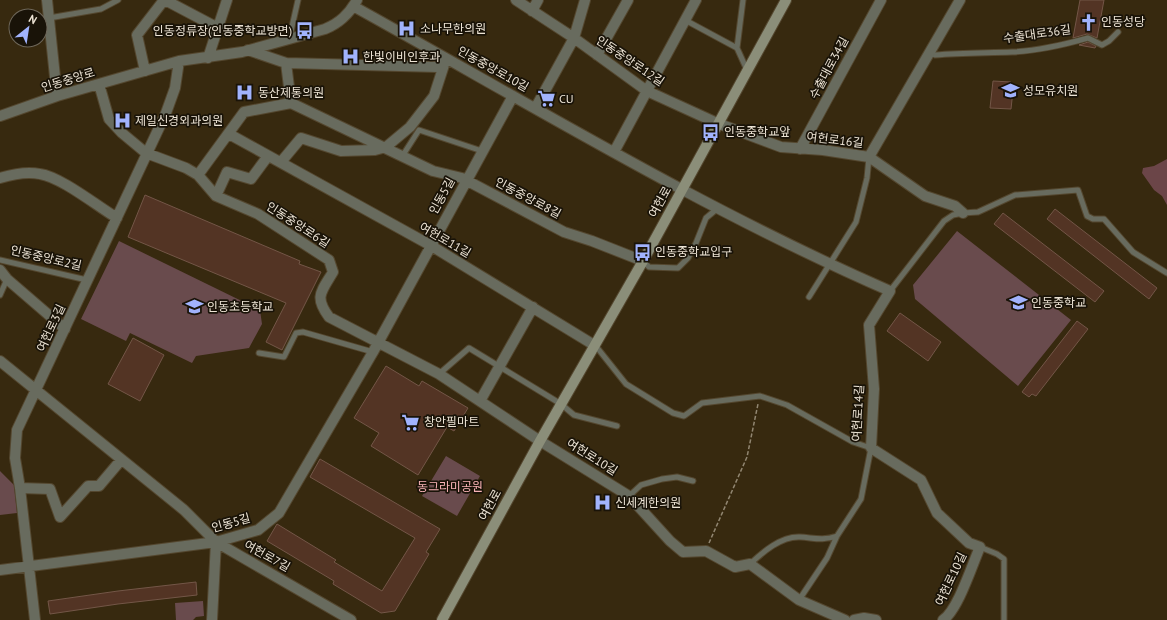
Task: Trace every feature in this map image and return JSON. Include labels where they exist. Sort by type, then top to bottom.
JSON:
[{"type":"street","points":[[47,0],[57,96]]},
{"type":"street","points":[[145,71],[137,35],[165,0],[218,28]]},
{"type":"street","points":[[208,58],[227,0]]},
{"type":"street","name":"인동중앙로12길","points":[[516,0],[574,38],[647,91],[717,123]]},
{"type":"street","points":[[532,11],[538,0]]},
{"type":"street","points":[[574,38],[585,0]]},
{"type":"street","points":[[597,55],[628,0]]},
{"type":"street","points":[[614,152],[684,19],[696,0]]},
{"type":"street","name":"여헌로","points":[[442,620],[540,441],[643,261],[717,123],[786,0]]},
{"type":"street","name":"수출대로34길","points":[[800,149],[881,0]]},
{"type":"street","points":[[869,157],[960,0]]},
{"type":"street","name":"인동중앙로","points":[[0,116],[57,96],[179,61],[208,58],[289,40],[337,24],[347,15],[355,3]]},
{"type":"street","name":"인동중앙로10길","points":[[355,3],[447,61],[536,107],[682,190]]},
{"type":"street","name":"인동중앙로10길","points":[[536,107],[574,38]]},
{"type":"street","points":[[248,50],[286,63],[438,67],[447,61]]},
{"type":"street","name":"여헌로3길","points":[[35,620],[20,488],[15,458],[17,430],[166,113],[175,88],[179,61]]},
{"type":"street","points":[[281,162],[301,138],[340,151],[375,150],[386,147],[410,127],[434,96],[447,61]]},
{"type":"street","points":[[198,175],[244,112],[291,102],[286,63]]},
{"type":"street","name":"인동중앙로6길","points":[[99,84],[109,119],[122,133],[146,153],[186,168],[198,175],[216,196],[258,214],[329,260],[332,272],[320,296],[320,305],[329,317],[378,341],[439,374],[540,441]]},
{"type":"street","name":"인동5길","points":[[0,570],[28,568],[216,542],[258,530],[279,513],[373,352],[430,245],[513,96]]},
{"type":"street","name":"인동중앙로8길","points":[[291,102],[403,155],[433,171],[466,180],[564,232],[592,241],[643,261]]},
{"type":"street","name":"여헌로16길","points":[[717,123],[781,147],[869,157],[925,196],[955,206],[963,212]]},
{"type":"street","name":"여헌로11길","points":[[229,134],[430,245],[594,345]]},
{"type":"street","points":[[216,196],[227,172],[251,179],[268,156]]},
{"type":"street","points":[[0,178],[28,173],[40,174],[54,178],[117,218]]},
{"type":"street","points":[[682,190],[830,265],[890,291]]},
{"type":"street","name":"인동중앙로2길","points":[[0,270],[7,279],[65,329]]},
{"type":"street","name":"여헌로14길","points":[[871,448],[874,389],[870,325],[890,291]]},
{"type":"street","points":[[480,401],[533,307]]},
{"type":"street","name":"여헌로7길","points":[[0,361],[184,510],[216,542],[352,620]]},
{"type":"street","name":"여헌로10길","points":[[540,441],[629,496],[677,548],[683,552],[706,551]]},
{"type":"street","name":"여헌로10길","points":[[871,448],[921,480],[937,512],[968,543],[980,547],[962,592],[947,617],[943,620]]},
{"type":"street","points":[[20,488],[50,489],[60,517],[88,486],[99,486],[121,460]]},
{"type":"street","points":[[212,620],[216,542]]},
{"type":"street","points":[[706,551],[735,567],[750,564],[799,600],[845,620]]},
{"type":"street","points":[[854,620],[864,618],[876,620]]},
{"type":"lane","points":[[49,18],[101,9],[118,0]]},
{"type":"lane","points":[[289,40],[298,0]]},
{"type":"lane","points":[[743,0],[737,48],[747,70]]},
{"type":"lane","points":[[684,19],[737,48]]},
{"type":"lane","name":"수출대로36길","points":[[930,53],[935,55],[979,52],[1013,52],[1064,45],[1088,38],[1102,45],[1109,41],[1118,32]]},
{"type":"lane","points":[[403,155],[419,130],[482,151]]},
{"type":"lane","points":[[809,297],[856,222],[867,178],[869,157]]},
{"type":"lane","points":[[890,291],[944,221],[953,215],[963,212],[978,212],[1015,195],[1078,190],[1087,216],[1093,219],[1104,219],[1112,226],[1133,252],[1167,273]]},
{"type":"lane","points":[[643,261],[649,267],[678,268],[688,258],[706,218],[718,208]]},
{"type":"lane","name":"인동중앙로2길","points":[[0,260],[87,280]]},
{"type":"lane","points":[[0,296],[7,279]]},
{"type":"lane","points":[[259,353],[284,357],[296,333],[303,332],[373,352]]},
{"type":"lane","name":"여헌로14길","points":[[594,345],[626,384],[673,414],[684,416],[702,403],[760,396],[787,406],[853,442],[871,448]]},
{"type":"lane","points":[[439,374],[469,348],[561,404],[574,415],[617,426]]},
{"type":"lane","points":[[799,600],[827,558],[837,536],[862,499],[871,448]]},
{"type":"lane","points":[[629,496],[641,485],[662,480],[677,477],[693,481]]},
{"type":"lane","points":[[750,564],[769,546],[776,543],[798,537],[825,540],[837,536]]},
{"type":"lane","name":"여헌로10길","points":[[980,547],[997,554],[1004,560],[1004,620]]},
{"type":"path","points":[[706,551],[747,457],[760,396]]},
{"type":"green space","points":[[957,231],[1071,320],[1018,386],[915,299],[913,285]]},
{"type":"green space","points":[[119,241],[260,310],[262,324],[249,348],[196,356],[192,363],[130,333],[126,341],[81,319]]},
{"type":"green space","name":"동그라미공원","points":[[446,456],[480,476],[457,516],[422,496]]},
{"type":"green space","points":[[0,471],[14,485],[17,513],[0,515]]},
{"type":"green space","points":[[203,601],[204,616],[196,617],[193,620],[176,620],[175,603]]},
{"type":"shaded area","points":[[1167,159],[1167,205],[1162,196],[1154,190],[1142,173],[1143,168],[1154,166]]},
{"type":"building","name":"인동성당","points":[[1080,0],[1104,0],[1097,38],[1087,34],[1073,38]]},
{"type":"building","points":[[1088,42],[1096,46],[1095,48],[1079,45]]},
{"type":"building","points":[[993,81],[1011,82],[1010,90],[1013,90],[1011,109],[990,108]]},
{"type":"building","points":[[145,195],[300,261],[299,264],[321,272],[282,350],[266,342],[286,303],[128,237]]},
{"type":"building","points":[[1055,209],[1157,288],[1149,299],[1047,219]]},
{"type":"building","points":[[1003,213],[1104,291],[1095,302],[994,224]]},
{"type":"building","points":[[900,313],[941,342],[928,361],[887,331]]},
{"type":"building","points":[[1077,321],[1088,329],[1036,396],[1032,394],[1029,397],[1022,392]]},
{"type":"building","points":[[133,338],[164,355],[140,401],[108,384]]},
{"type":"building","name":"창안필마트","points":[[386,366],[419,386],[422,381],[468,408],[454,431],[447,427],[418,475],[371,446],[379,433],[354,418]]},
{"type":"building","points":[[320,459],[440,529],[426,552],[429,554],[395,611],[381,613],[333,584],[334,581],[267,541],[277,524],[336,560],[334,562],[382,591],[415,538],[310,477]]},
{"type":"building","points":[[196,582],[197,595],[118,604],[50,614],[48,601]]},
{"type":"place","name":"인동성당","points":[[1088,22]]},
{"type":"place","name":"소나무한의원","points":[[407,29]]},
{"type":"place","name":"인동정류장(인동중학교방면)","points":[[305,31]]},
{"type":"place","name":"한빛이비인후과","points":[[350,57]]},
{"type":"place","name":"성모유치원","points":[[1010,91]]},
{"type":"place","name":"동산제통의원","points":[[245,93]]},
{"type":"place","name":"CU","points":[[546,99]]},
{"type":"place","name":"제일신경외과의원","points":[[122,121]]},
{"type":"place","name":"인동중학교앞","points":[[711,132]]},
{"type":"place","name":"인동중학교입구","points":[[642,252]]},
{"type":"place","name":"인동중학교","points":[[1018,303]]},
{"type":"place","name":"인동초등학교","points":[[194,307]]},
{"type":"place","name":"창안필마트","points":[[411,422]]},
{"type":"place","name":"신세계한의원","points":[[602,503]]}]
